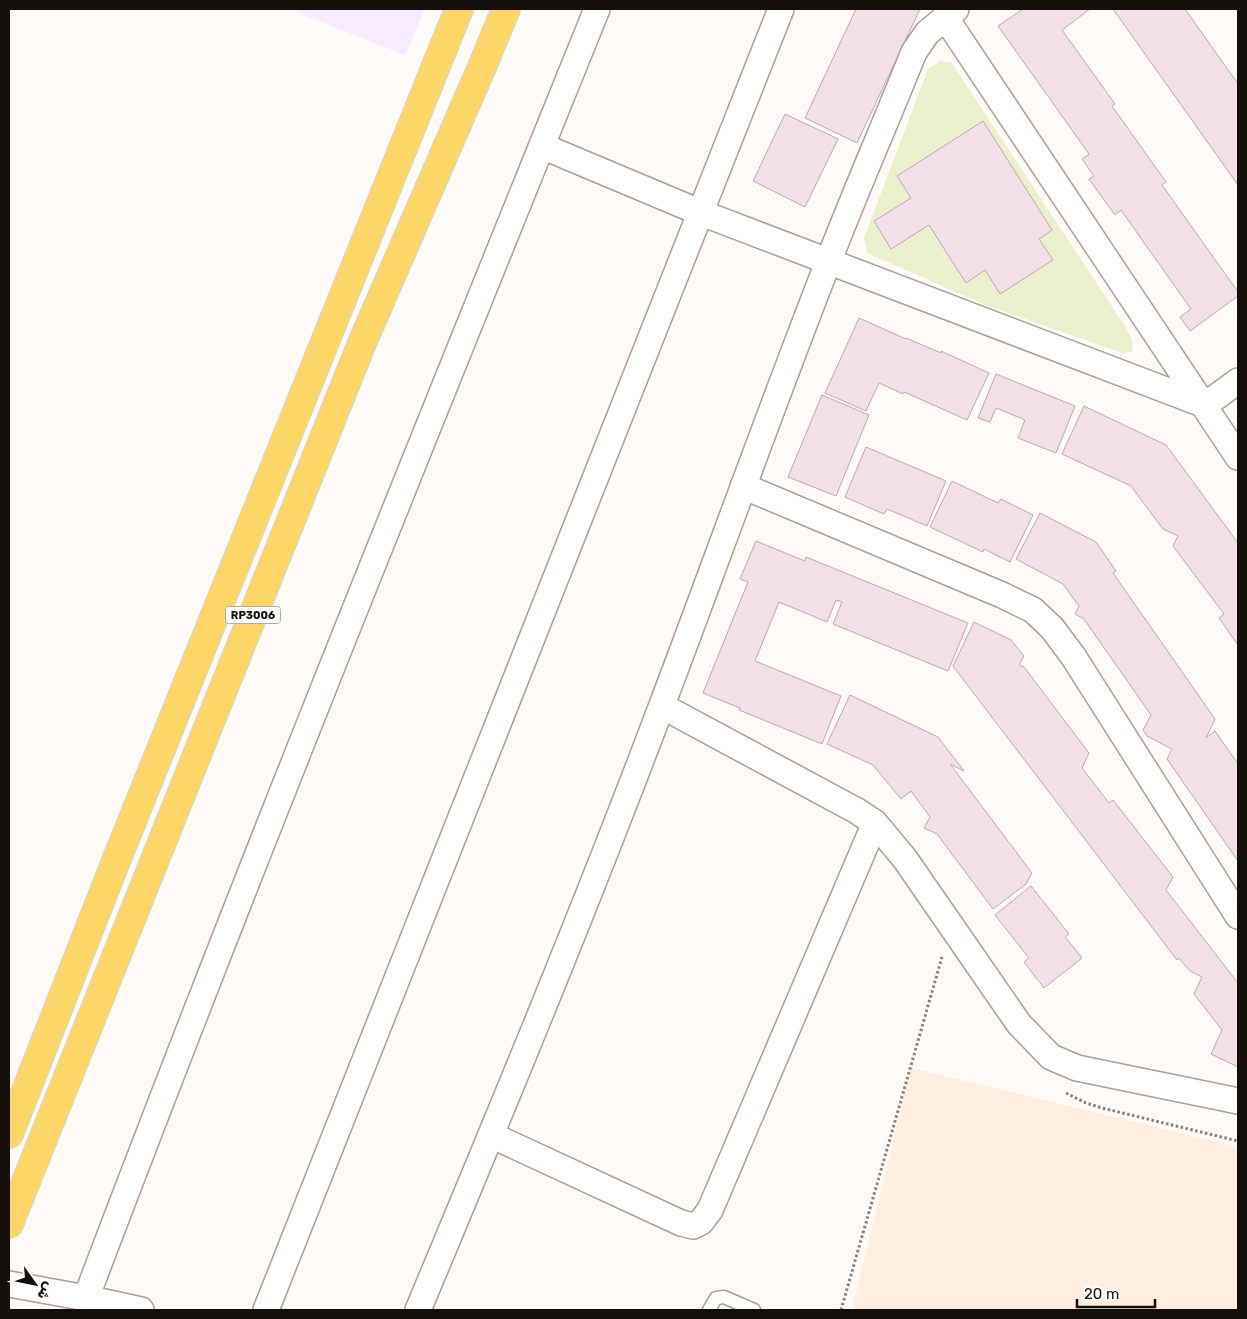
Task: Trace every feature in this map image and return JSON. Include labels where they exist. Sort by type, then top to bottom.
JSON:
[{"type":"main road","name":"RP3006","points":[[9,1134],[120,852],[459,9]]},
{"type":"main road","name":"RP3006","points":[[9,1224],[362,343],[506,9]]},
{"type":"street","points":[[86,1298],[314,712],[597,9]]},
{"type":"street","points":[[266,1310],[699,212],[781,9]]},
{"type":"street","points":[[418,1310],[548,997],[662,706],[829,260],[914,52],[927,33],[951,13],[1238,457]]},
{"type":"street","points":[[542,146],[699,212],[1205,405]]},
{"type":"street","points":[[1205,405],[1238,381]]},
{"type":"street","points":[[743,486],[1002,595],[1033,610],[1052,628],[1073,656],[1238,916]]},
{"type":"street","points":[[662,706],[857,811],[875,823],[905,859],[1019,1024],[1051,1057],[1077,1068],[1238,1101]]},
{"type":"street","points":[[491,1135],[681,1223],[693,1226],[702,1222],[710,1210],[875,823]]},
{"type":"street","points":[[9,1284],[141,1310]]},
{"type":"lane","points":[[709,1310],[716,1298],[724,1297],[754,1310]]},
{"type":"path","points":[[841,1310],[951,924]]},
{"type":"shaded area","points":[[289,9],[425,9],[405,55]]},
{"type":"shaded area","points":[[911,1068],[1238,1147],[1238,1310],[852,1310]]},
{"type":"green space","points":[[940,61],[951,62],[1128,331],[1132,341],[1133,352],[1122,353],[988,306],[867,253],[864,238],[928,69]]},
{"type":"building","points":[[856,9],[920,9],[857,143],[805,118]]},
{"type":"building","points":[[1023,9],[1090,9],[1062,30],[1115,104],[1112,106],[1166,182],[1162,185],[1238,292],[1238,296],[1190,331],[1180,317],[1191,309],[1121,210],[1115,215],[1089,179],[1094,176],[1082,159],[1089,154],[998,26]]},
{"type":"building","points":[[1113,9],[1185,9],[1238,84],[1238,185]]},
{"type":"building","points":[[785,114],[838,139],[805,207],[753,181]]},
{"type":"building","points":[[983,121],[1052,230],[1039,239],[1053,260],[1000,294],[985,270],[966,283],[929,225],[891,249],[874,221],[911,198],[897,176]]},
{"type":"building","points":[[859,318],[941,353],[941,351],[989,373],[967,420],[879,383],[866,411],[825,393]]},
{"type":"building","points":[[996,374],[1075,406],[1056,453],[1018,438],[1025,420],[996,408],[990,422],[978,418]]},
{"type":"building","points":[[822,395],[869,415],[836,496],[788,477]]},
{"type":"building","points":[[1084,406],[1166,445],[1238,543],[1238,645],[1219,618],[1224,614],[1173,546],[1178,536],[1163,529],[1131,486],[1062,454]]},
{"type":"building","points":[[866,447],[946,481],[927,526],[887,509],[884,514],[845,497]]},
{"type":"building","points":[[952,481],[998,503],[1001,499],[1033,515],[1010,562],[984,549],[983,552],[930,527]]},
{"type":"building","points":[[1040,513],[1096,542],[1116,571],[1113,573],[1215,719],[1206,738],[1215,731],[1238,764],[1238,861],[1167,759],[1172,749],[1147,736],[1143,730],[1151,715],[1084,619],[1075,614],[1079,606],[1063,584],[1016,559]]},
{"type":"building","points":[[756,541],[805,561],[806,557],[968,623],[948,671],[833,624],[842,602],[836,600],[827,622],[779,602],[755,661],[841,696],[822,744],[703,693],[748,582],[740,579]]},
{"type":"building","points":[[974,622],[1011,640],[1024,656],[1019,665],[1024,667],[1089,753],[1082,768],[1109,803],[1113,800],[1173,877],[1166,890],[1238,983],[1238,1067],[1211,1054],[1222,1030],[1194,994],[1202,977],[1190,971],[1179,958],[1177,960],[953,666]]},
{"type":"building","points":[[850,695],[938,737],[964,771],[950,764],[1032,873],[1026,884],[993,909],[937,834],[924,828],[930,817],[911,791],[901,799],[873,765],[827,744]]},
{"type":"building","points":[[1031,886],[1069,934],[1065,937],[1082,958],[1044,988],[1024,962],[1029,958],[995,915]]}]
